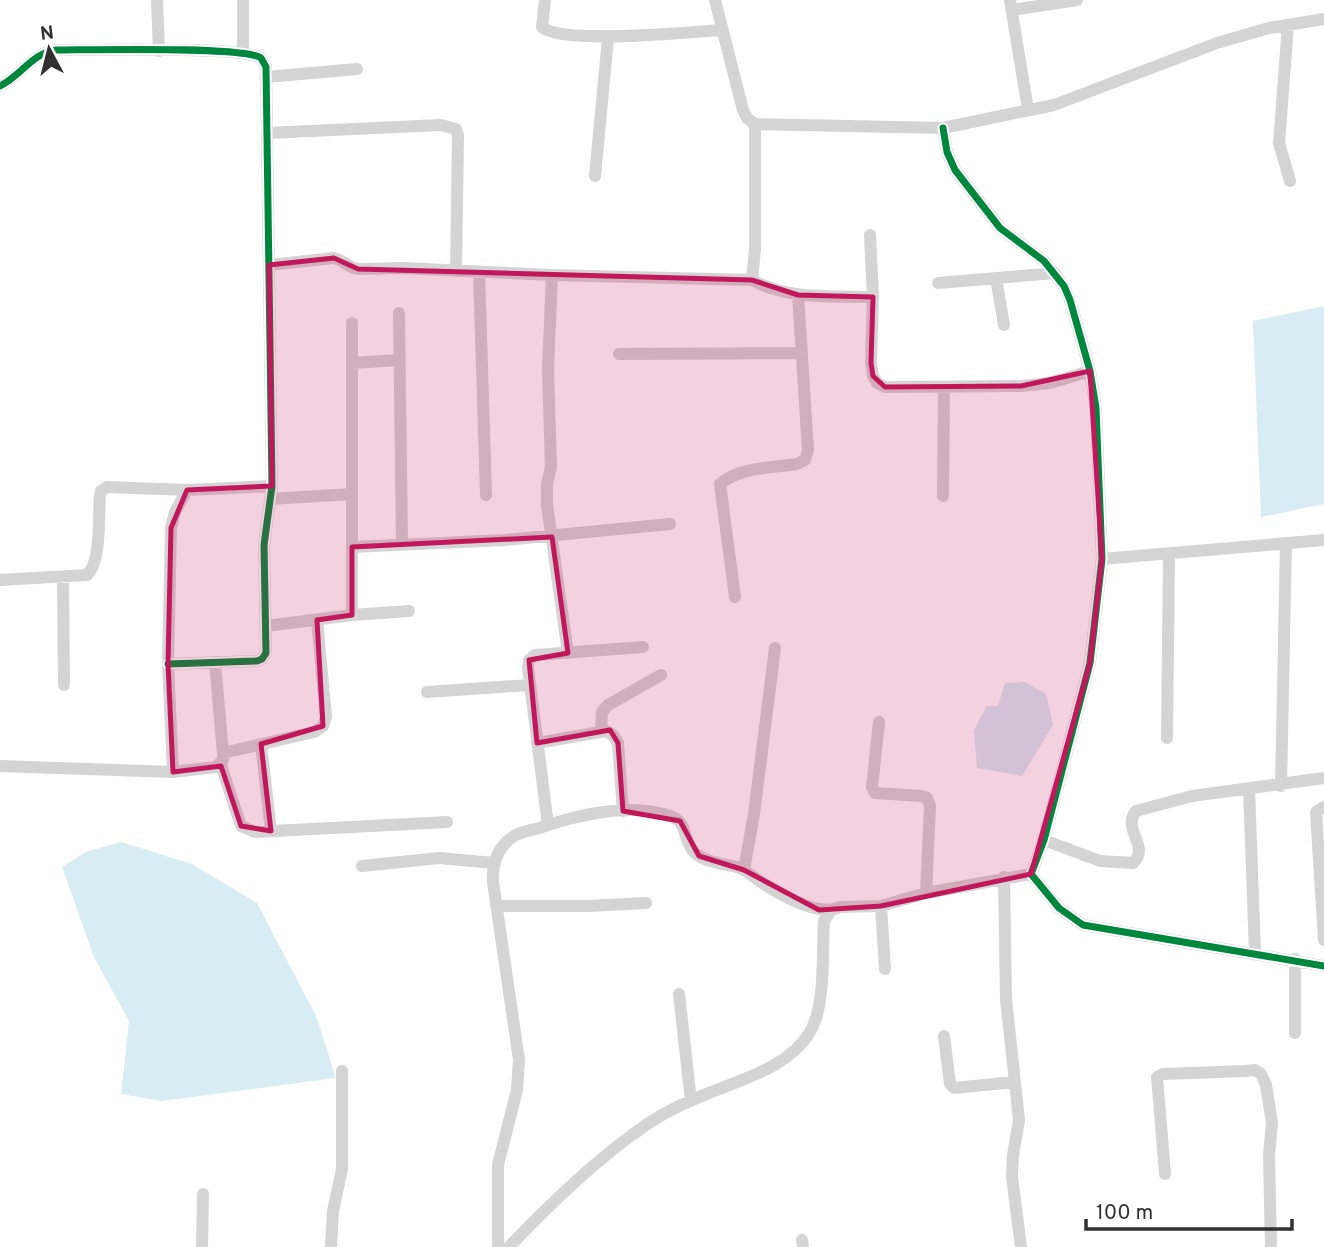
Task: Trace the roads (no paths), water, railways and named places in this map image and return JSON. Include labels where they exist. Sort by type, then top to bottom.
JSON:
[{"type":"street","points":[[157,0],[159,51]]},
{"type":"street","points":[[243,0],[243,53]]},
{"type":"street","points":[[545,0],[541,21],[545,30],[608,38],[721,30]]},
{"type":"street","points":[[716,0],[721,30],[743,110],[747,118],[755,124],[943,128],[1054,105],[1217,43],[1269,28],[1324,19]]},
{"type":"street","points":[[1028,110],[1011,5],[1077,0]]},
{"type":"street","points":[[1288,25],[1279,135],[1281,155],[1290,181]]},
{"type":"street","points":[[595,176],[608,38]]},
{"type":"street","points":[[0,86],[10,81],[38,55],[47,51],[243,53],[257,55],[266,66],[272,486],[264,545],[266,653],[257,661],[168,664]]},
{"type":"street","points":[[266,77],[357,69]]},
{"type":"street","points":[[752,280],[755,250],[755,124]]},
{"type":"street","points":[[267,133],[441,125],[456,129],[456,271]]},
{"type":"street","points":[[943,128],[947,152],[955,170],[1000,228],[1044,261],[1055,273],[1070,300],[1090,371],[1099,452],[1102,559],[1090,663],[1044,840],[1031,874]]},
{"type":"street","points":[[870,235],[873,297],[871,363],[877,383],[885,387],[1021,386],[1050,383],[1090,371]]},
{"type":"street","points":[[269,265],[334,258],[340,259],[353,269],[752,280],[765,287],[798,295],[873,297]]},
{"type":"street","points":[[478,272],[486,495]]},
{"type":"street","points":[[938,283],[1055,273]]},
{"type":"street","points":[[552,275],[548,369],[551,467],[547,484],[547,505],[568,653]]},
{"type":"street","points":[[996,278],[1004,326]]},
{"type":"street","points":[[735,597],[720,484],[728,476],[797,464],[805,460],[808,450],[798,295]]},
{"type":"street","points":[[399,313],[402,545]]},
{"type":"street","points":[[352,323],[352,615]]},
{"type":"street","points":[[619,354],[800,353]]},
{"type":"street","points":[[352,363],[399,360]]},
{"type":"street","points":[[943,496],[944,388]]},
{"type":"street","points":[[0,580],[63,578],[86,575],[93,569],[101,491],[107,487],[187,490],[272,486]]},
{"type":"street","points":[[173,772],[168,664],[171,528],[175,512],[187,490]]},
{"type":"street","points":[[270,499],[352,494]]},
{"type":"street","points":[[352,547],[552,537],[670,524]]},
{"type":"street","points":[[1102,559],[1324,540]]},
{"type":"street","points":[[1280,786],[1286,543]]},
{"type":"street","points":[[1167,738],[1169,554]]},
{"type":"street","points":[[63,578],[64,685]]},
{"type":"street","points":[[266,626],[409,611]]},
{"type":"street","points":[[0,766],[173,772],[222,759],[261,744],[314,732],[323,726],[326,717],[317,620]]},
{"type":"street","points":[[548,825],[529,660],[536,655],[643,647]]},
{"type":"street","points":[[744,870],[754,814],[775,648]]},
{"type":"street","points":[[215,662],[222,759],[241,825],[254,832],[447,822]]},
{"type":"street","points":[[601,732],[602,712],[608,705],[661,675]]},
{"type":"street","points":[[427,692],[530,685]]},
{"type":"street","points":[[879,722],[872,788],[875,793],[928,798],[930,806],[926,893]]},
{"type":"street","points":[[537,743],[606,731],[613,735],[618,743],[623,811]]},
{"type":"street","points":[[261,744],[271,831]]},
{"type":"street","points":[[1044,840],[1090,858],[1133,863],[1139,858],[1140,852],[1131,824],[1131,817],[1136,811],[1192,796],[1324,778]]},
{"type":"street","points":[[1249,789],[1255,953]]},
{"type":"street","points":[[1324,807],[1315,812],[1321,864],[1324,940]]},
{"type":"street","points":[[498,1247],[498,1165],[517,1090],[519,1060],[496,906],[494,863],[503,846],[514,836],[580,815],[623,811],[669,815],[680,821],[686,830],[688,844],[699,856],[744,870],[807,907],[831,910],[840,907],[881,906],[926,893],[1031,874]]},
{"type":"street","points":[[362,866],[439,858],[494,863]]},
{"type":"street","points":[[1031,874],[1059,908],[1083,925],[1324,966]]},
{"type":"street","points":[[1004,877],[1006,999],[1019,1120],[1012,1177],[1021,1247]]},
{"type":"street","points":[[496,906],[588,906],[646,902]]},
{"type":"street","points":[[881,906],[885,969]]},
{"type":"street","points":[[509,1247],[550,1205],[632,1134],[691,1101],[751,1077],[793,1052],[811,1031],[819,1006],[824,921],[831,910]]},
{"type":"street","points":[[1295,959],[1295,1033]]},
{"type":"street","points":[[679,993],[691,1101]]},
{"type":"street","points":[[944,1037],[950,1084],[954,1088],[1014,1082]]},
{"type":"street","points":[[1165,1174],[1157,1077],[1163,1074],[1245,1070],[1255,1070],[1261,1074],[1266,1084],[1272,1123],[1269,1155],[1270,1247]]},
{"type":"street","points":[[331,1247],[333,1211],[342,1169],[342,1071]]},
{"type":"street","points":[[202,1247],[203,1194]]}]
